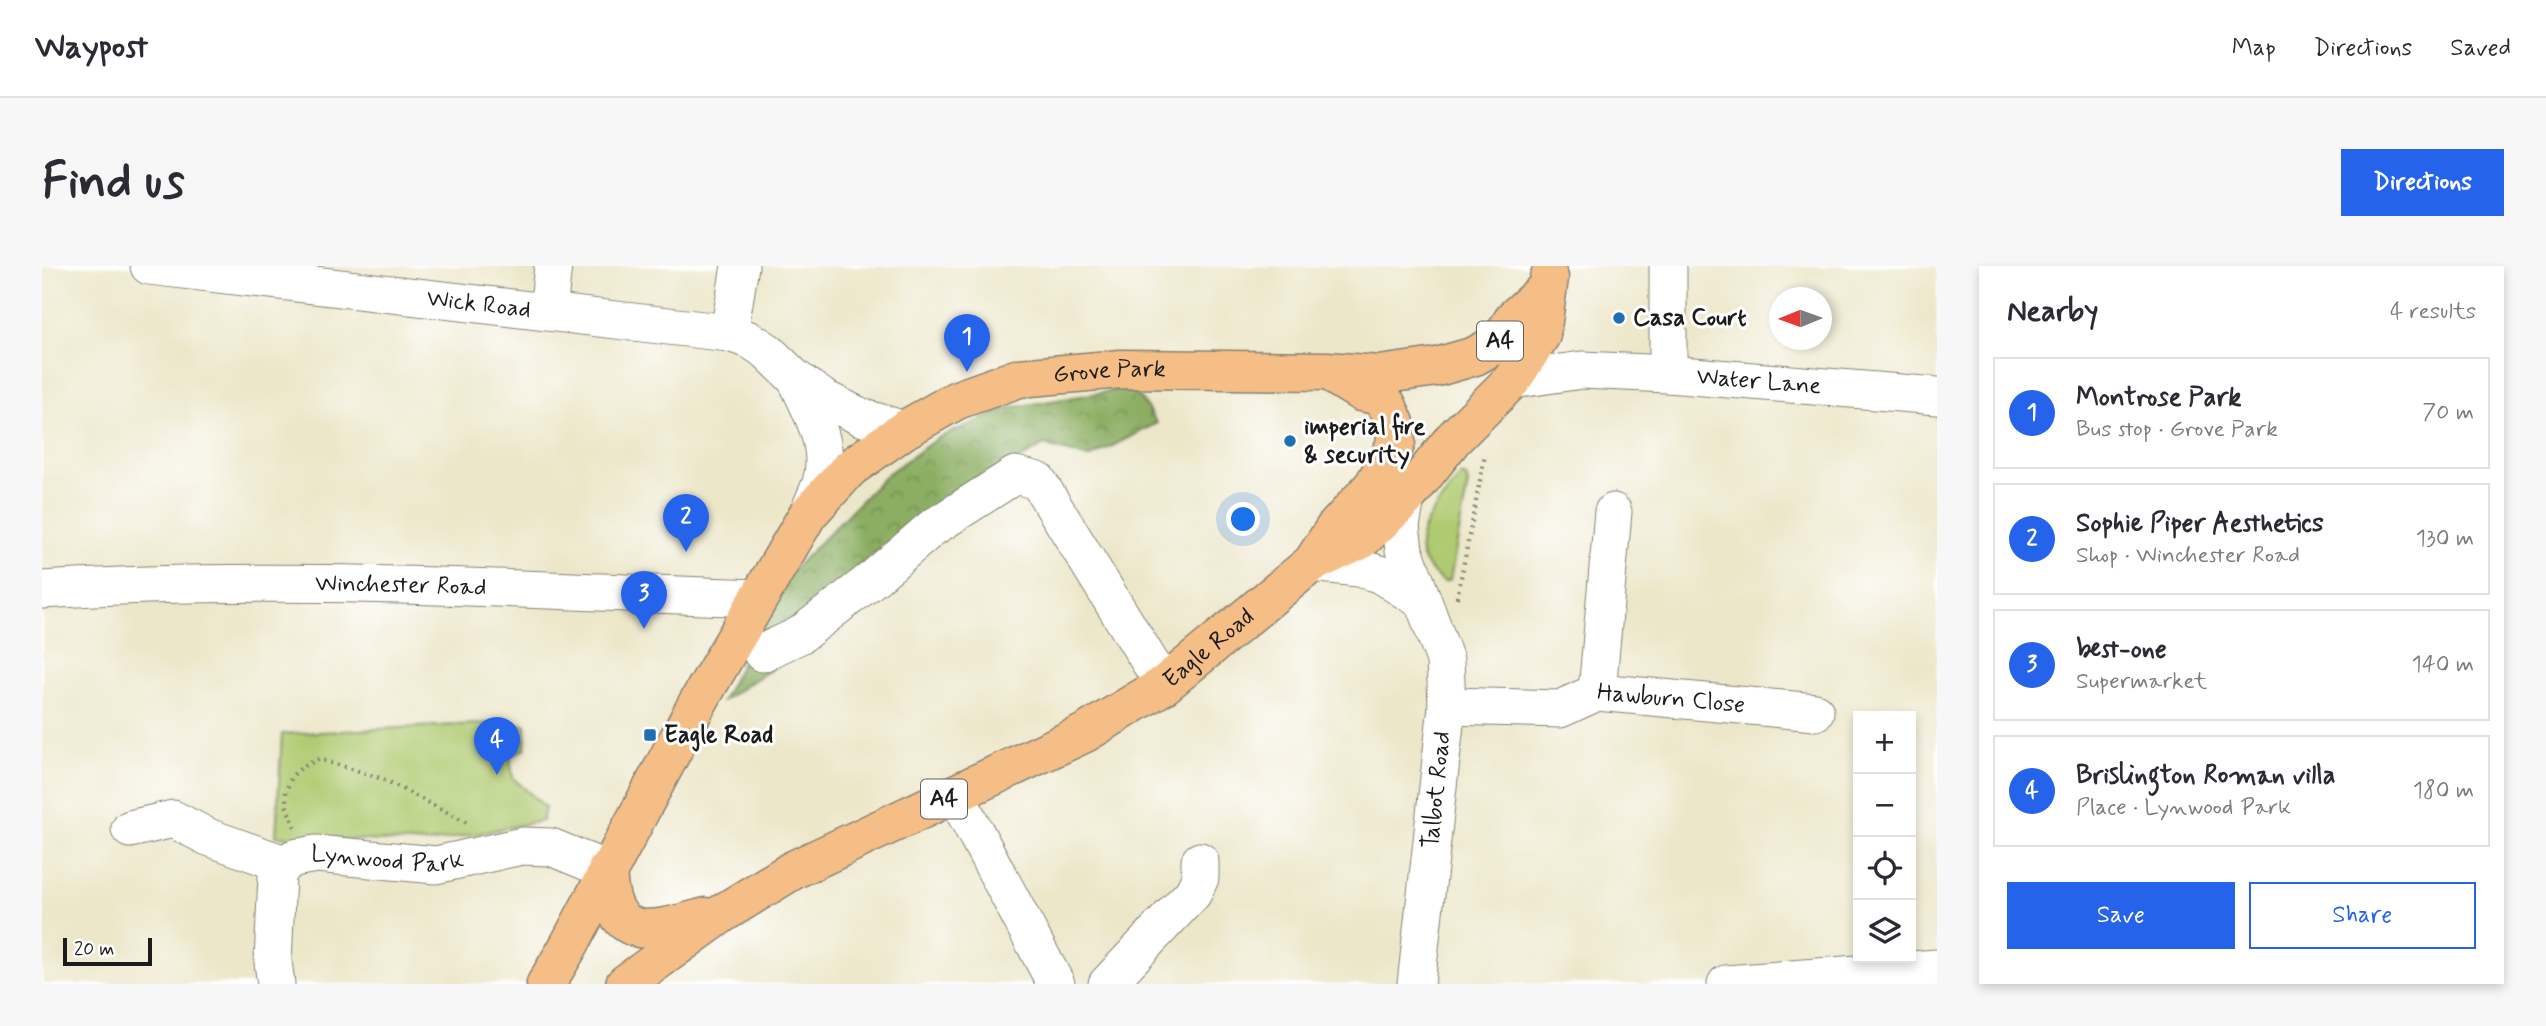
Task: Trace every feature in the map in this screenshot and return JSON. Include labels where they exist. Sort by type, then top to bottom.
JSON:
[{"type":"highway","name":"A4","points":[[1327,372],[1379,374],[1437,367],[1475,356],[1514,359],[1541,335],[1550,278]]},
{"type":"highway","name":"Eagle Road","points":[[625,984],[723,913],[793,870],[1085,733],[1164,685],[1312,563],[1361,540],[1406,499],[1514,359]]},
{"type":"highway","name":"Grove Park","points":[[904,430],[957,400],[1019,378],[1121,369],[1327,372]]},
{"type":"highway","name":"Eagle Road","points":[[1312,563],[1334,529],[1373,486],[1390,459],[1396,442],[1395,423],[1387,405],[1377,395],[1361,392],[1327,372]]},
{"type":"highway","name":"A4","points":[[546,984],[697,704],[808,514],[850,468],[904,430]]},
{"type":"highway","name":"Eagle Road","points":[[607,870],[608,896],[617,914],[629,925],[643,930],[723,913]]},
{"type":"street","name":"Wick Road","points":[[149,266],[729,333],[750,340],[767,351],[796,379],[823,398],[857,415],[904,430]]},
{"type":"street","points":[[548,311],[554,266]]},
{"type":"street","points":[[729,333],[740,266]]},
{"type":"street","points":[[1668,266],[1668,374]]},
{"type":"street","name":"Water Lane","points":[[1514,359],[1581,370],[1935,386]]},
{"type":"street","name":"Wick Road","points":[[796,379],[820,429],[823,456],[821,482],[808,514]]},
{"type":"street","points":[[762,653],[800,635],[874,578],[932,528],[1015,475],[1038,481],[1164,685]]},
{"type":"street","name":"Talbot Road","points":[[1406,499],[1401,526],[1404,550],[1438,603],[1434,627],[1445,660],[1447,706],[1416,984]]},
{"type":"street","points":[[1597,692],[1613,512]]},
{"type":"street","points":[[1312,563],[1359,568],[1379,574],[1438,603]]},
{"type":"street","name":"Winchester Road","points":[[42,590],[132,584],[332,583],[758,598]]},
{"type":"street","name":"Hawburn Close","points":[[1447,706],[1560,709],[1597,692],[1815,712]]},
{"type":"street","points":[[955,794],[1056,984]]},
{"type":"street","points":[[130,829],[173,819],[208,837],[297,859]]},
{"type":"street","name":"Lynwood Park","points":[[276,984],[273,962],[276,875],[297,859],[436,864],[522,846],[551,848],[607,870]]},
{"type":"street","points":[[1107,984],[1193,893],[1200,878],[1200,861]]},
{"type":"street","points":[[1726,984],[1937,968]]},
{"type":"path","points":[[1438,603],[1487,447]]},
{"type":"path","points":[[297,859],[286,805],[286,792],[292,776],[302,766],[319,760],[383,779],[513,848]]},
{"type":"green space","points":[[1117,390],[1137,393],[1157,423],[1089,458],[1044,445],[982,482],[869,557],[807,646],[722,701],[785,578],[887,474],[938,438],[1008,408]]},
{"type":"green space","points":[[1461,475],[1466,477],[1468,484],[1450,580],[1444,582],[1429,569],[1421,556],[1420,542],[1431,515]]},
{"type":"green space","points":[[497,723],[526,725],[525,749],[510,756],[513,778],[545,807],[542,821],[429,843],[276,836],[282,734]]},
{"type":"place","name":"Casa Court","points":[[1619,318]]},
{"type":"place","name":"Montrose Park","points":[[967,372]]},
{"type":"place","name":"imperial fire & security","points":[[1290,441]]},
{"type":"place","name":"Sophie Piper Aesthetics","points":[[686,552]]},
{"type":"place","name":"best-one","points":[[644,629]]},
{"type":"place","name":"Eagle Road","points":[[650,735]]},
{"type":"place","name":"Brislington Roman villa","points":[[497,775]]}]
